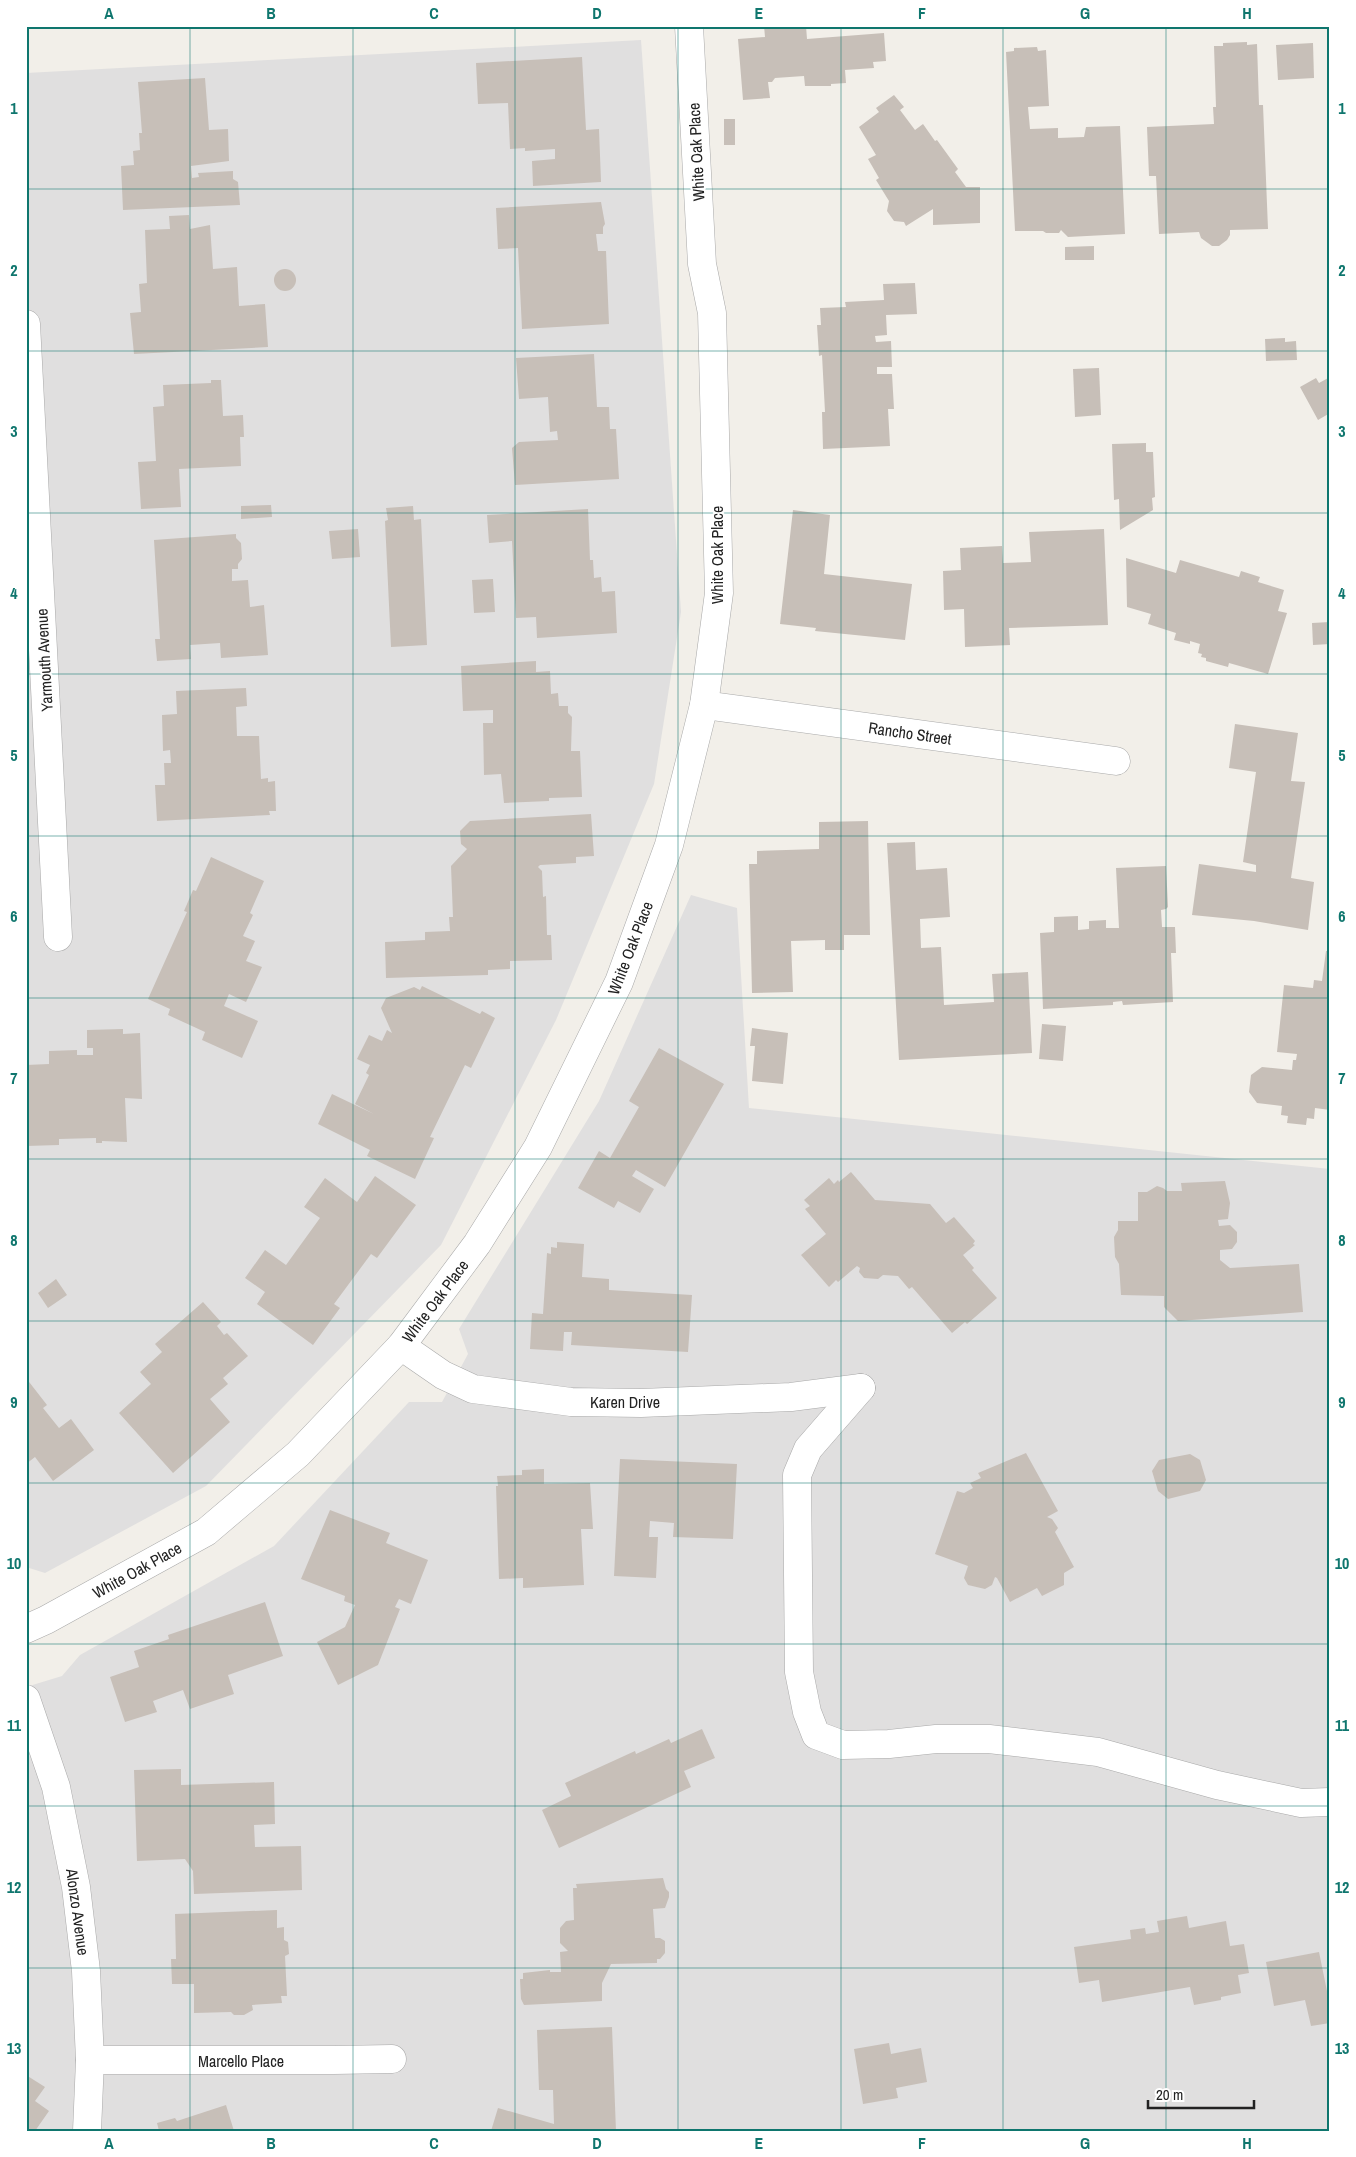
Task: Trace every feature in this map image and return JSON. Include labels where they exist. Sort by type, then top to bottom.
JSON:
[{"type":"street","name":"White Oak Place","points":[[26,1629],[46,1620],[206,1532],[298,1454],[401,1346],[476,1244],[538,1146],[619,982],[669,845],[704,705],[719,593],[712,313],[702,264],[689,26]]},
{"type":"street","name":"Yarmouth Avenue","points":[[26,324],[58,937]]},
{"type":"street","name":"Rancho Street","points":[[704,705],[1116,762]]},
{"type":"street","name":"Karen Drive","points":[[401,1346],[443,1375],[473,1389],[571,1402],[641,1403],[791,1397],[861,1388],[808,1449],[797,1475],[799,1672],[807,1712],[816,1735],[843,1745],[889,1744],[936,1739],[989,1739],[1098,1752],[1217,1785],[1301,1802],[1330,1802]]},
{"type":"street","name":"Alonzo Avenue","points":[[26,1699],[56,1788],[76,1887],[86,1971],[90,2060],[86,2131]]},
{"type":"street","name":"Marcello Place","points":[[90,2060],[334,2060],[392,2058]]},
{"type":"shaded area","points":[[641,40],[681,612],[654,784],[556,1020],[441,1245],[206,1486],[45,1573],[26,1567],[26,73]]},
{"type":"shaded area","points":[[691,895],[737,908],[749,1108],[1330,1169],[1330,2131],[26,2131],[26,1687],[62,1676],[80,1655],[274,1546],[409,1402],[442,1402],[468,1354],[459,1329],[599,1101]]},
{"type":"building","points":[[764,26],[806,26],[807,39],[884,33],[886,61],[873,62],[874,68],[845,70],[846,83],[831,84],[831,86],[805,86],[804,76],[775,78],[772,82],[768,82],[770,98],[743,100],[738,39],[765,37]]},
{"type":"building","points":[[1247,42],[1247,45],[1257,44],[1259,105],[1263,105],[1268,229],[1230,230],[1227,240],[1219,246],[1212,246],[1201,238],[1199,232],[1159,234],[1156,176],[1149,176],[1147,127],[1214,124],[1213,107],[1216,107],[1214,46],[1223,46],[1223,43]]},
{"type":"building","points":[[1313,43],[1314,78],[1278,80],[1276,45]]},
{"type":"building","points":[[1037,47],[1038,51],[1046,50],[1049,106],[1028,107],[1030,129],[1058,128],[1058,138],[1084,137],[1086,127],[1120,126],[1125,234],[1068,237],[1061,230],[1059,233],[1015,231],[1006,52],[1014,51],[1014,48]]},
{"type":"building","points":[[582,57],[586,130],[599,129],[601,182],[533,186],[532,161],[555,159],[555,149],[525,151],[525,148],[510,149],[508,103],[478,104],[476,63]]},
{"type":"building","points":[[205,78],[209,130],[228,129],[229,161],[191,166],[192,178],[199,177],[198,173],[233,171],[233,179],[238,182],[240,205],[123,210],[121,166],[134,165],[133,151],[140,150],[139,133],[142,133],[138,82]]},
{"type":"building","points":[[894,95],[904,107],[900,110],[915,130],[923,124],[935,141],[937,140],[958,169],[955,172],[966,187],[980,187],[980,223],[933,225],[933,209],[906,226],[904,222],[894,221],[887,211],[889,201],[876,180],[879,178],[868,159],[876,155],[859,127],[879,112],[876,108]]},
{"type":"building","points":[[724,119],[735,119],[735,145],[724,145]]},
{"type":"building","points":[[601,202],[605,224],[603,234],[596,234],[598,251],[606,251],[609,324],[522,329],[518,248],[498,249],[496,208]]},
{"type":"building","points":[[189,215],[190,229],[210,225],[213,269],[237,267],[239,306],[265,304],[268,347],[134,354],[130,313],[141,312],[139,284],[147,283],[145,230],[170,229],[169,216]]},
{"type":"building","points":[[1094,246],[1094,260],[1065,260],[1065,247]]},
{"type":"building","points":[[285,269],[293,272],[296,280],[293,288],[285,291],[277,288],[274,280],[277,272]]},
{"type":"building","points":[[915,283],[917,314],[886,315],[887,335],[875,336],[876,342],[891,341],[892,367],[877,367],[877,374],[892,374],[894,409],[888,409],[890,446],[823,449],[822,412],[825,412],[822,355],[819,356],[817,325],[821,325],[820,308],[846,307],[845,302],[884,300],[883,284]]},
{"type":"building","points":[[1285,338],[1285,342],[1296,341],[1297,360],[1266,361],[1265,339]]},
{"type":"building","points":[[594,354],[597,407],[609,407],[610,429],[616,429],[619,479],[515,485],[512,448],[519,442],[558,440],[557,431],[550,432],[548,397],[519,399],[516,358]]},
{"type":"building","points":[[1099,368],[1101,415],[1075,417],[1073,369]]},
{"type":"building","points":[[1330,377],[1330,413],[1318,420],[1300,387],[1316,378],[1319,383]]},
{"type":"building","points":[[211,380],[221,380],[223,416],[243,415],[244,437],[240,437],[241,466],[179,469],[181,507],[141,509],[138,462],[156,461],[153,407],[164,406],[163,385],[211,383]]},
{"type":"building","points":[[1146,443],[1146,452],[1153,452],[1155,497],[1152,498],[1153,510],[1120,530],[1119,499],[1114,500],[1112,444]]},
{"type":"building","points":[[271,505],[272,517],[241,519],[241,506]]},
{"type":"building","points":[[413,506],[414,520],[421,519],[427,645],[391,647],[385,521],[388,520],[386,508]]},
{"type":"building","points":[[588,509],[590,560],[593,560],[594,578],[601,577],[602,592],[615,591],[617,633],[537,638],[536,617],[516,618],[512,541],[489,543],[487,515]]},
{"type":"building","points":[[793,510],[830,515],[824,574],[912,584],[905,640],[815,631],[816,628],[780,624]]},
{"type":"building","points":[[358,529],[360,557],[332,559],[329,531]]},
{"type":"building","points":[[1104,529],[1108,625],[1009,628],[1010,645],[965,647],[964,609],[944,610],[943,571],[961,570],[960,548],[1002,546],[1003,563],[1031,562],[1029,532]]},
{"type":"building","points":[[236,534],[236,538],[241,543],[242,559],[238,564],[238,569],[232,569],[232,581],[248,580],[250,607],[264,605],[268,655],[221,658],[220,643],[190,645],[191,659],[157,661],[155,639],[160,639],[154,540]]},
{"type":"building","points":[[1126,558],[1176,573],[1180,560],[1239,577],[1241,571],[1260,577],[1258,582],[1284,590],[1278,611],[1287,613],[1268,674],[1229,663],[1228,667],[1206,661],[1206,658],[1201,657],[1202,654],[1198,653],[1200,644],[1190,641],[1190,644],[1174,640],[1176,633],[1148,624],[1151,614],[1127,607]]},
{"type":"building","points":[[493,579],[495,612],[474,613],[472,580]]},
{"type":"building","points":[[1330,622],[1330,644],[1313,645],[1312,623]]},
{"type":"building","points":[[536,661],[536,672],[550,671],[551,694],[558,693],[559,706],[568,706],[568,713],[572,717],[571,751],[580,751],[582,797],[549,798],[549,801],[504,803],[501,774],[484,775],[483,723],[493,723],[493,710],[463,711],[461,666]]},
{"type":"building","points":[[246,688],[247,706],[236,707],[237,736],[259,736],[261,779],[268,778],[268,782],[275,781],[276,811],[269,811],[270,815],[157,821],[155,785],[165,785],[164,763],[171,763],[170,750],[163,751],[162,715],[177,714],[176,691]]},
{"type":"building","points":[[1235,724],[1298,733],[1291,781],[1305,782],[1291,878],[1314,882],[1308,930],[1254,921],[1192,915],[1199,864],[1256,872],[1256,865],[1243,862],[1256,772],[1229,768]]},
{"type":"building","points":[[591,814],[594,856],[576,857],[576,863],[540,865],[538,867],[542,871],[543,897],[546,896],[547,935],[551,935],[552,960],[510,961],[510,969],[488,970],[488,975],[386,978],[385,942],[425,940],[425,932],[450,931],[449,917],[453,917],[451,866],[467,849],[461,844],[460,831],[470,821]]},
{"type":"building","points":[[868,821],[870,935],[844,935],[844,950],[825,950],[825,940],[791,941],[793,992],[752,993],[749,864],[757,864],[757,851],[819,849],[819,822]]},
{"type":"building","points":[[915,842],[916,870],[947,868],[950,917],[920,919],[921,948],[941,947],[944,1005],[994,1002],[992,974],[1028,972],[1032,1053],[899,1060],[887,843]]},
{"type":"building","points":[[211,857],[264,881],[250,913],[253,915],[243,936],[255,941],[246,961],[262,967],[246,1002],[229,994],[224,1006],[258,1021],[242,1058],[202,1040],[205,1032],[168,1015],[170,1009],[148,999],[187,912],[184,911],[193,890],[196,891]]},
{"type":"building","points":[[1166,866],[1168,907],[1161,910],[1162,927],[1175,927],[1176,953],[1171,953],[1173,1002],[1123,1005],[1122,1001],[1113,1002],[1113,1005],[1043,1009],[1040,933],[1054,932],[1054,917],[1078,916],[1078,930],[1089,929],[1089,921],[1106,920],[1106,928],[1119,928],[1116,868]]},
{"type":"building","points":[[1326,951],[1330,951],[1330,1110],[1315,1108],[1314,1119],[1307,1118],[1306,1125],[1287,1123],[1288,1116],[1281,1115],[1282,1106],[1257,1103],[1249,1092],[1251,1075],[1262,1067],[1292,1070],[1293,1060],[1296,1060],[1297,1054],[1277,1052],[1284,985],[1313,988],[1314,980],[1322,981]]},
{"type":"building","points":[[422,986],[480,1014],[482,1011],[495,1018],[471,1068],[465,1065],[430,1137],[434,1138],[415,1179],[367,1156],[370,1150],[318,1124],[332,1094],[374,1114],[355,1104],[369,1075],[366,1073],[370,1065],[357,1059],[369,1035],[382,1041],[387,1030],[392,1033],[381,1008],[386,998],[414,987],[420,990]]},
{"type":"building","points":[[1042,1024],[1066,1026],[1063,1061],[1039,1059]]},
{"type":"building","points":[[752,1028],[788,1033],[783,1084],[752,1081],[755,1046],[750,1046]]},
{"type":"building","points":[[123,1029],[123,1034],[140,1033],[142,1099],[125,1098],[127,1142],[102,1141],[102,1143],[96,1143],[96,1138],[59,1139],[59,1145],[26,1146],[26,1065],[49,1064],[49,1051],[77,1050],[77,1055],[93,1055],[93,1048],[87,1048],[87,1030]]},
{"type":"building","points":[[659,1048],[724,1084],[665,1187],[636,1170],[632,1176],[654,1189],[640,1213],[618,1201],[614,1208],[578,1188],[599,1151],[610,1158],[639,1107],[629,1101]]},
{"type":"building","points":[[851,1172],[875,1200],[930,1204],[946,1223],[954,1217],[975,1241],[973,1244],[975,1245],[963,1255],[974,1268],[972,1270],[997,1298],[967,1324],[965,1322],[952,1333],[912,1287],[909,1289],[898,1276],[883,1275],[878,1279],[864,1278],[859,1272],[860,1268],[857,1266],[829,1287],[801,1255],[826,1234],[805,1209],[810,1206],[804,1200],[829,1178],[834,1184]]},
{"type":"building","points":[[375,1176],[416,1205],[377,1258],[371,1254],[334,1304],[340,1308],[313,1345],[257,1304],[265,1292],[245,1278],[265,1250],[286,1265],[320,1218],[304,1207],[325,1178],[357,1202]]},
{"type":"building","points":[[1225,1181],[1230,1203],[1228,1219],[1218,1220],[1219,1226],[1230,1225],[1237,1232],[1237,1242],[1232,1249],[1220,1250],[1220,1260],[1230,1268],[1299,1264],[1303,1312],[1178,1321],[1164,1307],[1164,1296],[1121,1295],[1119,1264],[1115,1257],[1114,1237],[1118,1230],[1118,1221],[1138,1221],[1138,1192],[1147,1192],[1157,1186],[1167,1191],[1182,1191],[1181,1183]]},
{"type":"building","points":[[557,1242],[584,1244],[582,1277],[609,1279],[609,1290],[692,1295],[688,1352],[571,1345],[572,1332],[564,1332],[563,1351],[530,1349],[532,1313],[543,1314],[547,1253],[551,1254],[551,1247],[557,1248]]},
{"type":"building","points":[[56,1279],[67,1295],[48,1308],[38,1293]]},
{"type":"building","points":[[203,1302],[221,1322],[217,1326],[224,1335],[227,1333],[248,1356],[223,1378],[228,1384],[210,1399],[230,1422],[173,1473],[119,1413],[151,1384],[140,1372],[162,1352],[155,1344]]},
{"type":"building","points":[[26,1378],[47,1405],[43,1408],[59,1428],[71,1419],[94,1450],[53,1481],[35,1457],[26,1464]]},
{"type":"building","points":[[1026,1453],[1058,1511],[1047,1517],[1052,1519],[1058,1528],[1055,1532],[1074,1567],[1064,1573],[1064,1585],[1042,1596],[1037,1588],[1010,1602],[997,1578],[995,1577],[992,1585],[985,1589],[968,1585],[964,1578],[968,1566],[935,1554],[957,1491],[964,1493],[973,1488],[970,1483],[981,1478],[978,1473]]},
{"type":"building","points":[[1190,1454],[1200,1460],[1206,1480],[1200,1491],[1168,1499],[1158,1491],[1152,1471],[1159,1460]]},
{"type":"building","points":[[620,1459],[737,1464],[733,1539],[673,1537],[674,1523],[650,1521],[649,1537],[658,1537],[656,1578],[614,1576]]},
{"type":"building","points":[[544,1469],[544,1484],[590,1483],[593,1529],[581,1529],[584,1585],[523,1588],[523,1578],[499,1579],[497,1476],[522,1475],[522,1470]]},
{"type":"building","points":[[330,1510],[390,1533],[386,1543],[428,1560],[411,1604],[399,1599],[395,1607],[400,1609],[378,1665],[338,1685],[317,1642],[345,1627],[355,1605],[344,1601],[345,1596],[301,1579]]},
{"type":"building","points":[[265,1602],[283,1656],[228,1675],[234,1694],[190,1709],[183,1690],[153,1701],[157,1712],[125,1722],[110,1677],[139,1667],[134,1651],[169,1639],[168,1635]]},
{"type":"building","points":[[702,1729],[715,1758],[684,1771],[691,1787],[559,1848],[542,1810],[571,1796],[565,1783],[635,1751],[636,1754],[669,1739],[671,1743]]},
{"type":"building","points":[[181,1769],[181,1785],[274,1782],[275,1824],[254,1825],[255,1847],[301,1846],[302,1890],[194,1894],[193,1871],[185,1859],[137,1861],[134,1770]]},
{"type":"building","points":[[663,1878],[666,1889],[669,1892],[669,1897],[665,1908],[653,1909],[655,1938],[665,1941],[665,1953],[660,1959],[657,1959],[657,1963],[611,1964],[602,1983],[602,2001],[524,2005],[521,1999],[520,1979],[523,1979],[523,1973],[550,1970],[550,1972],[561,1972],[560,1952],[568,1951],[560,1943],[560,1928],[566,1921],[574,1920],[573,1888],[577,1888],[576,1884]]},
{"type":"building","points":[[277,1910],[277,1928],[284,1927],[284,1940],[288,1942],[289,1954],[285,1956],[287,1996],[281,1996],[282,2003],[252,2005],[253,2010],[244,2015],[234,2015],[231,2012],[194,2013],[194,1984],[172,1984],[171,1959],[176,1959],[175,1914]]},
{"type":"building","points":[[1187,1916],[1189,1928],[1226,1921],[1230,1946],[1244,1944],[1249,1973],[1238,1975],[1241,1993],[1221,1997],[1221,2000],[1194,2005],[1190,1987],[1102,2002],[1099,1980],[1079,1983],[1074,1947],[1131,1939],[1130,1930],[1145,1928],[1146,1934],[1159,1932],[1157,1921]]},
{"type":"building","points":[[1319,1952],[1328,1996],[1330,1995],[1330,2023],[1311,2026],[1305,2000],[1274,2006],[1266,1962]]},
{"type":"building","points":[[612,2027],[616,2131],[491,2131],[498,2108],[554,2124],[553,2090],[539,2090],[537,2030]]},
{"type":"building","points":[[889,2043],[891,2054],[921,2048],[927,2082],[896,2088],[898,2098],[863,2104],[854,2049]]},
{"type":"building","points":[[26,2075],[45,2087],[35,2101],[49,2111],[35,2131],[26,2131]]},
{"type":"building","points":[[226,2105],[234,2131],[159,2131],[157,2123],[175,2118],[177,2121]]}]
